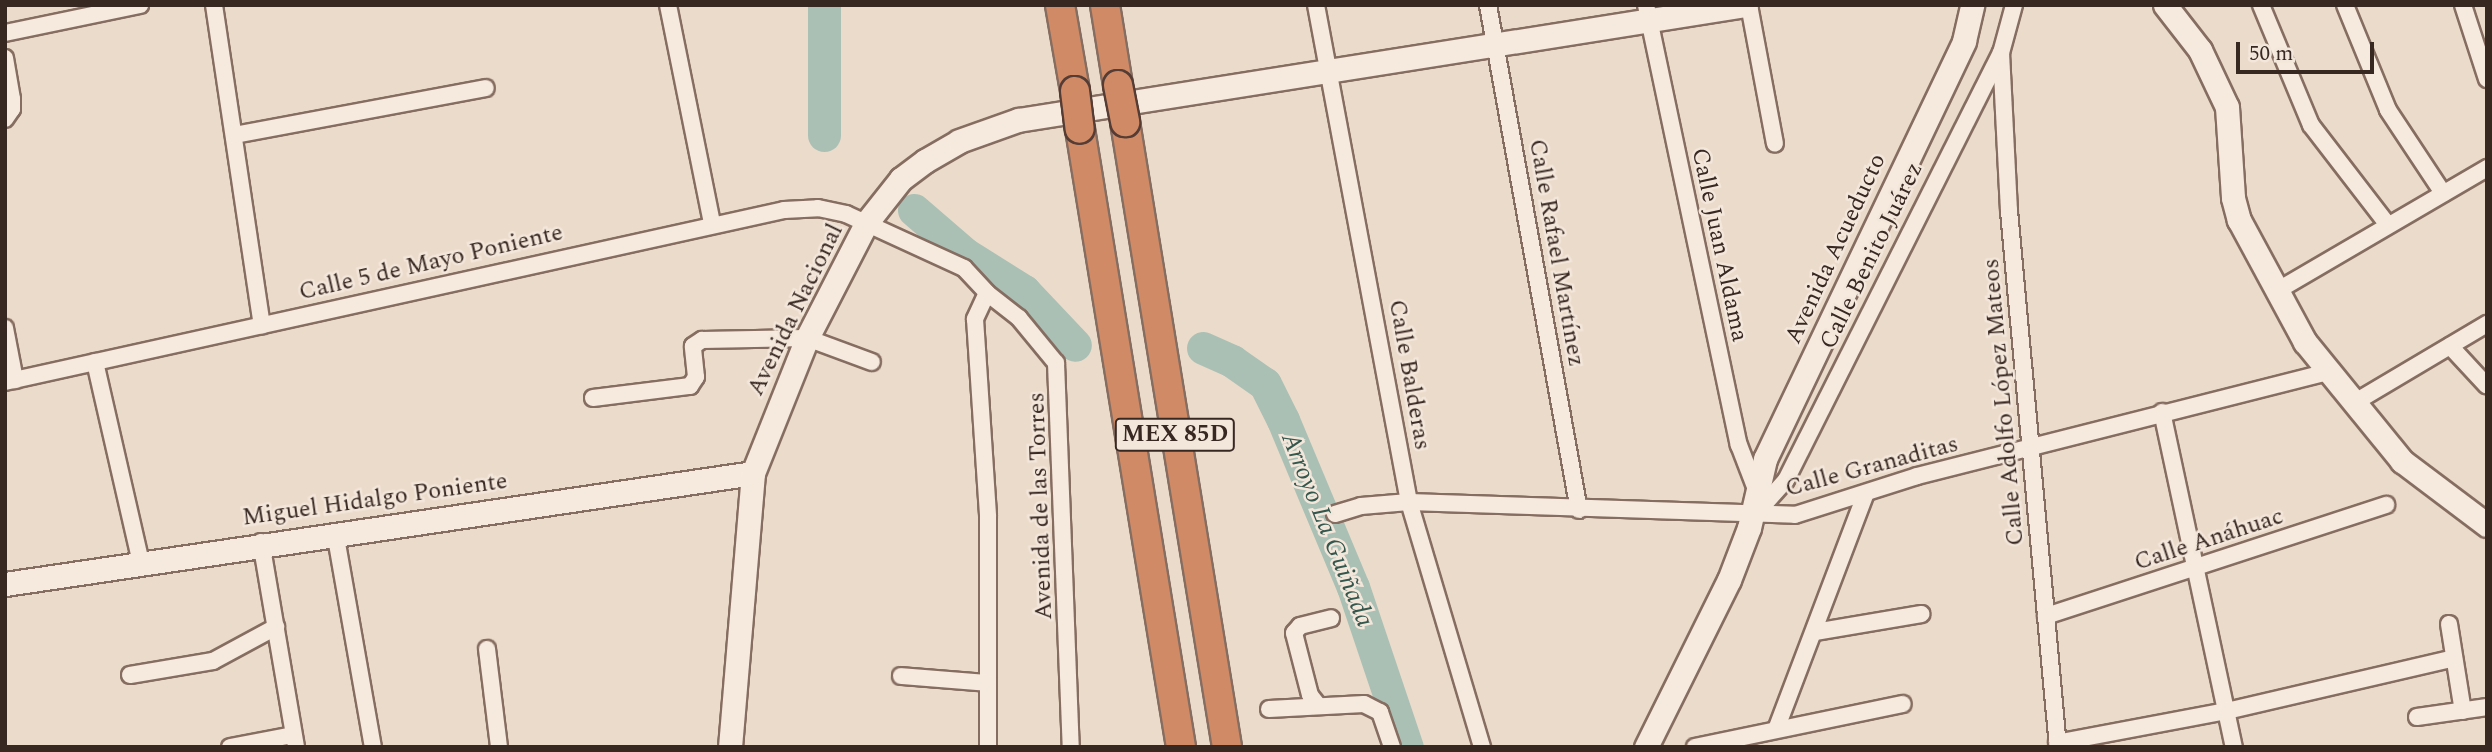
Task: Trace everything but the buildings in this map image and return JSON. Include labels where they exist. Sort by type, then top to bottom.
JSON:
[{"type":"highway","name":"MEX 85D","points":[[1060,5],[1181,747]]},
{"type":"highway","name":"MEX 85D","points":[[1105,5],[1227,747]]},
{"type":"street","points":[[5,33],[140,5]]},
{"type":"street","points":[[214,5],[262,325]]},
{"type":"street","points":[[668,5],[712,224]]},
{"type":"street","name":"Calle Balderas","points":[[1317,5],[1409,502],[1482,747]]},
{"type":"street","name":"Calle Rafael Martínez","points":[[1488,5],[1579,510]]},
{"type":"street","points":[[1747,5],[1775,144]]},
{"type":"street","name":"Avenida Nacional","points":[[730,747],[753,472],[807,338],[867,222],[901,179],[959,141],[1018,120],[1496,46],[1647,14],[1747,5]]},
{"type":"street","name":"Avenida Acueducto","points":[[1646,747],[1729,580],[1753,517],[1765,458],[1964,41],[1972,5]]},
{"type":"street","name":"Calle Benito Juárez","points":[[1753,517],[1786,480],[2001,53],[2014,5]]},
{"type":"street","points":[[2165,5],[2200,50],[2227,107],[2233,198],[2247,240],[2275,292],[2327,372],[2352,404],[2426,483],[2487,526]]},
{"type":"street","points":[[2261,5],[2311,125],[2388,225]]},
{"type":"street","points":[[2345,5],[2388,110],[2443,193]]},
{"type":"street","points":[[2463,5],[2487,79]]},
{"type":"street","name":"Calle Juan Aldama","points":[[1647,14],[1740,445],[1757,492]]},
{"type":"street","name":"Calle Adolfo López Mateos","points":[[2001,53],[2009,211],[2057,745]]},
{"type":"street","points":[[5,58],[12,99],[5,119]]},
{"type":"street","points":[[235,135],[486,88]]},
{"type":"street","points":[[2275,292],[2487,168]]},
{"type":"street","name":"Calle 5 de Mayo Poniente","points":[[10,381],[712,224],[803,207],[867,222]]},
{"type":"street","name":"Avenida de las Torres","points":[[867,222],[964,268],[987,293],[1019,318],[1056,363],[1071,747]]},
{"type":"street","points":[[987,293],[975,319],[988,517],[988,747]]},
{"type":"street","points":[[2352,404],[2487,324]]},
{"type":"street","points":[[5,328],[10,381]]},
{"type":"street","points":[[593,398],[690,386],[696,377],[693,346],[702,340],[807,338],[872,362]]},
{"type":"street","points":[[2450,346],[2487,386]]},
{"type":"street","points":[[95,362],[141,563]]},
{"type":"street","name":"Calle Granaditas","points":[[1335,514],[1409,502],[1753,517],[1807,513],[1866,493],[2162,412],[2327,372]]},
{"type":"street","points":[[2162,412],[2234,747]]},
{"type":"street","name":"Miguel Hidalgo Poniente","points":[[5,584],[261,542],[753,472]]},
{"type":"street","points":[[1777,727],[1866,493]]},
{"type":"street","name":"Calle Anáhuac","points":[[2046,616],[2196,570],[2386,505]]},
{"type":"street","points":[[335,532],[373,747]]},
{"type":"street","points":[[230,747],[295,741],[261,542]]},
{"type":"street","points":[[1815,632],[1921,614]]},
{"type":"street","points":[[1317,704],[1310,695],[1295,630],[1331,618]]},
{"type":"street","points":[[2449,624],[2463,711]]},
{"type":"street","points":[[130,675],[213,661],[276,628]]},
{"type":"street","points":[[487,649],[499,747]]},
{"type":"street","points":[[2057,745],[2227,711],[2454,658]]},
{"type":"street","points":[[901,676],[988,683]]},
{"type":"street","points":[[1269,709],[1317,704],[1374,707],[1383,718],[1392,747]]},
{"type":"street","points":[[1695,747],[1777,727],[1903,704]]},
{"type":"street","points":[[2417,718],[2487,707]]},
{"type":"waterway","points":[[824,5],[824,135]]},
{"type":"waterway","points":[[914,210],[965,254],[1024,291],[1075,345]]},
{"type":"waterway","name":"Arroyo La Guiñada","points":[[1203,348],[1232,361],[1265,384],[1283,420],[1353,587],[1407,747]]}]
